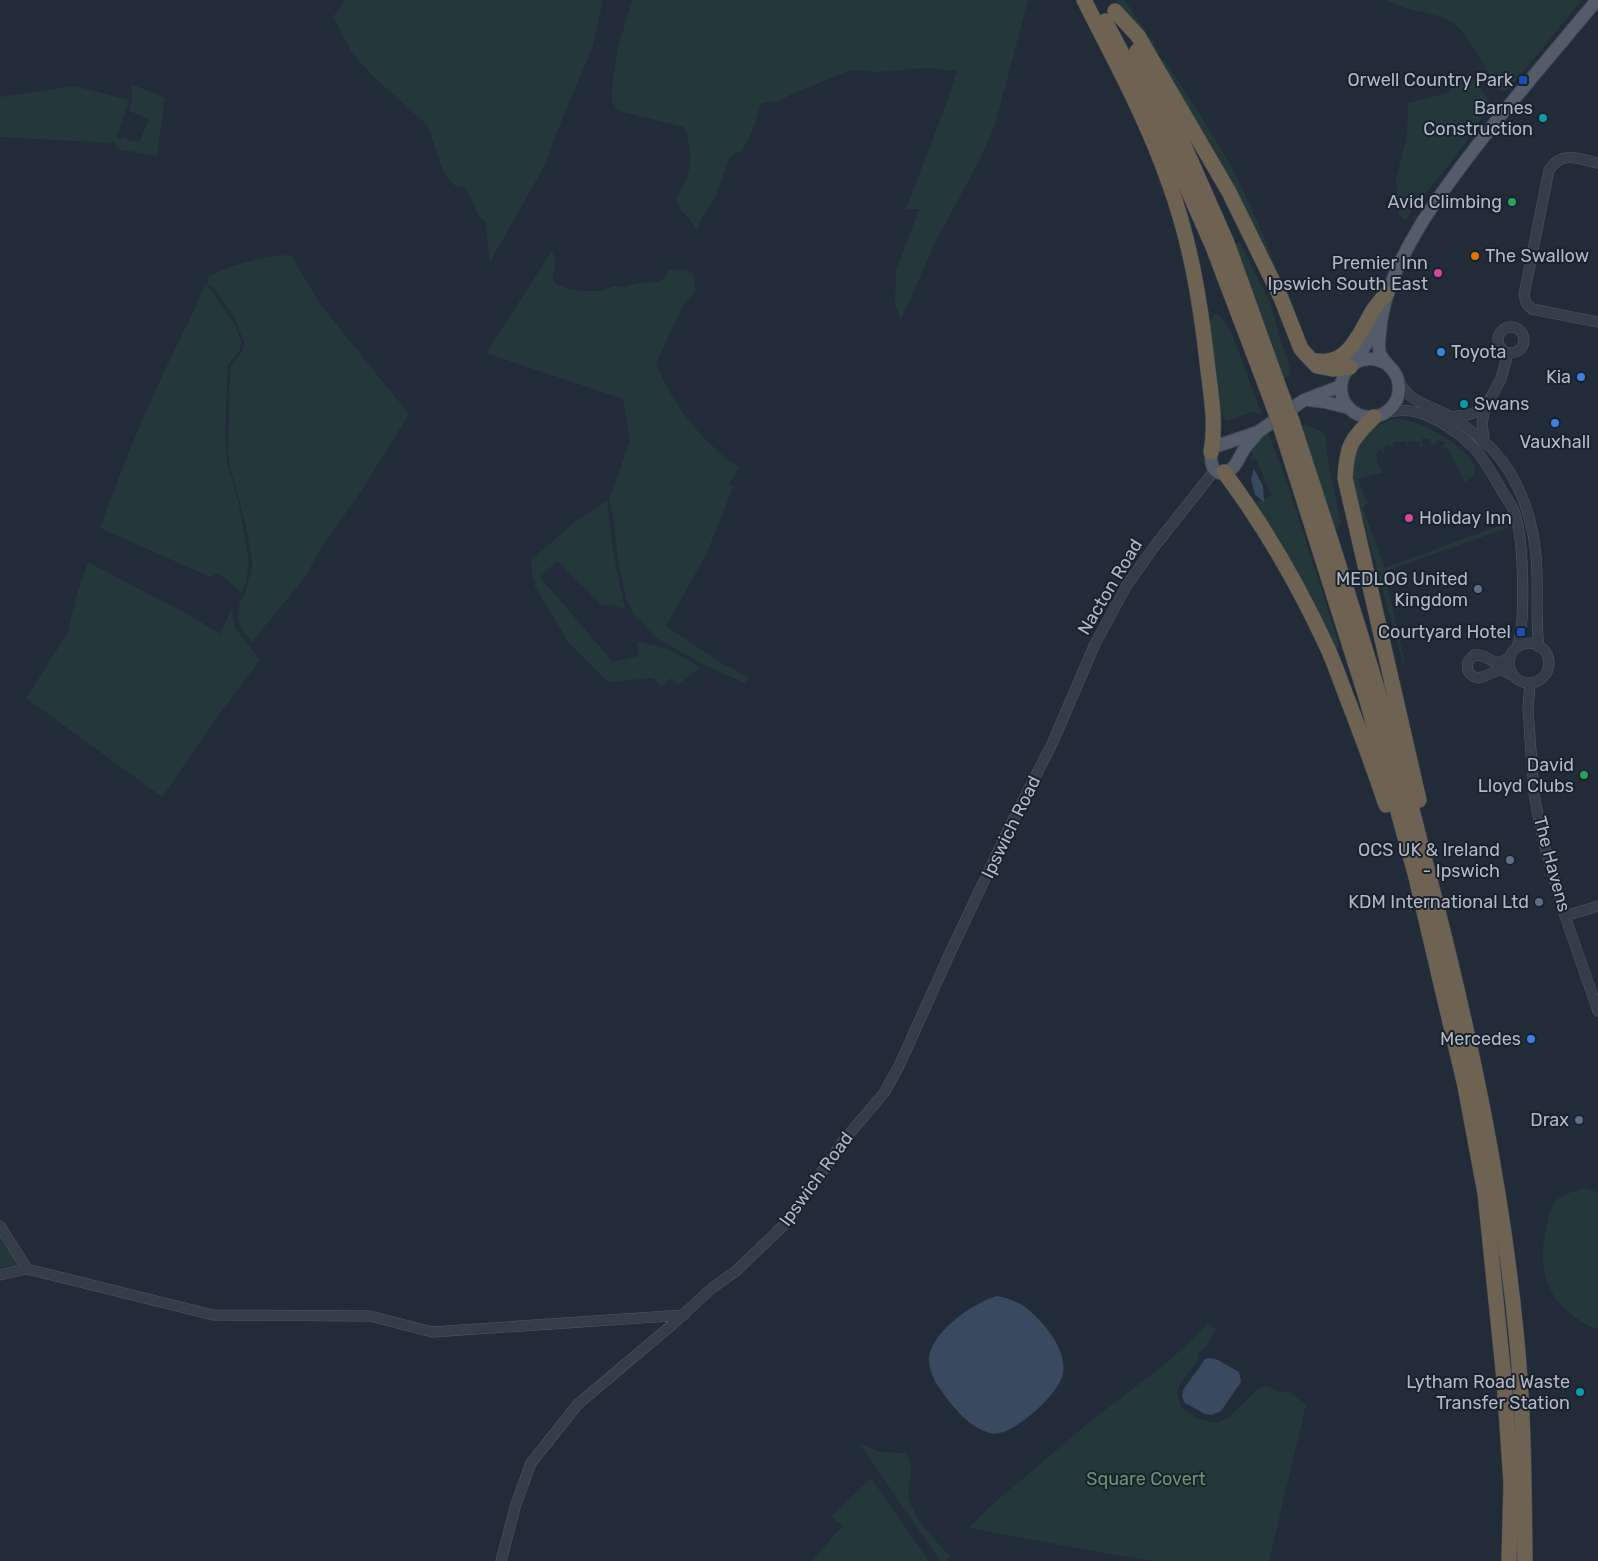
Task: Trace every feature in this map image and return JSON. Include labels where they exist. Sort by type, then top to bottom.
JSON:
[{"type":"highway","points":[[1084,0],[1149,130],[1170,183],[1189,247],[1201,312],[1209,377],[1214,430],[1211,452]]},
{"type":"highway","points":[[1094,0],[1159,124],[1276,395]]},
{"type":"highway","points":[[1112,5],[1175,125],[1226,243],[1286,424],[1342,575],[1404,781],[1475,1064],[1502,1214],[1516,1332],[1524,1436],[1525,1561]]},
{"type":"highway","points":[[1112,5],[1138,36],[1229,192],[1281,298],[1301,350],[1317,366],[1325,369],[1351,366]]},
{"type":"highway","points":[[1309,358],[1327,362],[1344,354],[1357,340],[1374,310],[1387,293]]},
{"type":"highway","points":[[1380,414],[1358,432],[1350,445],[1346,457],[1345,478],[1441,887],[1443,931]]},
{"type":"highway","points":[[1286,424],[1366,697],[1414,873],[1465,1086],[1485,1193],[1504,1379],[1511,1484],[1509,1561]]},
{"type":"highway","points":[[1220,471],[1241,495],[1265,530],[1300,592],[1328,651],[1368,752],[1402,849],[1414,873]]},
{"type":"main road","points":[[1304,400],[1316,400],[1349,408],[1359,414],[1380,414],[1391,408],[1396,399],[1398,381],[1395,374],[1380,355],[1381,320],[1387,293],[1402,258],[1420,226],[1463,164],[1597,0]]},
{"type":"main road","points":[[1349,408],[1342,396],[1341,386],[1343,378],[1381,320]]},
{"type":"main road","points":[[1351,366],[1362,360],[1372,359],[1389,366]]},
{"type":"main road","points":[[1258,432],[1229,470],[1220,471],[1211,465],[1211,452],[1214,447],[1240,440],[1258,432],[1304,400],[1341,386]]},
{"type":"street","points":[[1598,163],[1568,157],[1554,162],[1549,170],[1524,295],[1526,304],[1532,309],[1598,322]]},
{"type":"street","points":[[1484,441],[1482,423],[1485,408],[1501,378],[1508,353]]},
{"type":"street","points":[[1398,381],[1411,396],[1452,417],[1484,441],[1504,461],[1511,472],[1530,517],[1536,556],[1539,647]]},
{"type":"street","points":[[1452,417],[1471,414],[1485,408]]},
{"type":"street","points":[[1380,414],[1400,410],[1416,412],[1443,424],[1460,436],[1476,451],[1486,464],[1514,512],[1522,555],[1521,632],[1517,647],[1510,657],[1504,661],[1494,662],[1483,656],[1474,656],[1468,662],[1470,674],[1478,678],[1496,670],[1502,670],[1521,681],[1530,683],[1541,679],[1548,668],[1547,656],[1535,644],[1517,647]]},
{"type":"street","name":"Nacton Road","points":[[1056,735],[1095,644],[1128,586],[1154,547],[1220,471]]},
{"type":"street","points":[[1510,657],[1509,667],[1514,676]]},
{"type":"street","name":"The Havens","points":[[1530,683],[1528,709],[1534,794],[1544,844],[1565,916],[1598,1011]]},
{"type":"street","name":"Ipswich Road","points":[[501,1561],[516,1504],[531,1462],[578,1404],[684,1315],[712,1288],[736,1270],[786,1223],[844,1140],[884,1093],[899,1066],[1009,828],[1056,735]]},
{"type":"street","points":[[1565,916],[1598,906]]},
{"type":"street","points":[[0,1226],[27,1270]]},
{"type":"street","points":[[0,1275],[27,1270],[213,1315],[370,1316],[432,1332],[684,1315]]},
{"type":"green space","points":[[345,0],[603,0],[593,46],[556,134],[546,163],[490,262],[485,222],[479,216],[468,193],[463,187],[455,186],[443,171],[428,126],[374,77],[352,53],[333,17]]},
{"type":"green space","points":[[632,0],[1028,0],[995,125],[981,157],[934,245],[901,320],[895,304],[896,271],[919,209],[906,209],[957,71],[927,68],[875,72],[851,70],[779,101],[763,103],[759,107],[752,131],[742,152],[734,153],[729,158],[716,196],[700,221],[699,229],[696,229],[690,219],[681,211],[676,197],[682,189],[689,172],[689,146],[684,127],[622,112],[616,108],[612,101],[617,51]]},
{"type":"green space","points":[[1115,0],[1125,0],[1160,53],[1158,55],[1161,61],[1164,59],[1229,163],[1256,217],[1292,311],[1141,43]]},
{"type":"green space","points":[[1386,0],[1582,0],[1509,89],[1501,92],[1464,34],[1452,22],[1444,18],[1402,7]]},
{"type":"green space","points":[[1470,72],[1490,103],[1456,156],[1414,207],[1405,221],[1399,214],[1396,178],[1407,136],[1408,103],[1447,93]]},
{"type":"green space","points":[[131,84],[165,98],[157,156],[117,149],[115,141],[112,143],[0,137],[0,97],[75,86],[129,100],[117,137],[119,139],[124,137],[139,143],[149,119],[129,111],[132,100]]},
{"type":"green space","points":[[1235,243],[1240,243],[1242,246],[1271,305],[1291,371],[1286,378],[1280,379],[1231,249]]},
{"type":"green space","points":[[552,251],[556,261],[553,275],[554,282],[568,289],[600,291],[615,286],[624,287],[638,283],[659,282],[664,279],[668,270],[688,270],[694,275],[696,290],[683,306],[656,363],[671,393],[690,421],[713,446],[739,468],[729,484],[733,487],[707,553],[666,626],[723,664],[749,677],[745,683],[706,666],[658,639],[633,614],[626,598],[618,561],[613,515],[609,500],[630,441],[623,399],[486,353]]},
{"type":"green space","points":[[291,255],[320,304],[409,414],[362,490],[323,545],[309,572],[252,642],[238,621],[239,604],[246,591],[252,566],[251,553],[230,466],[228,450],[230,370],[243,350],[244,343],[235,318],[214,288],[207,284],[209,276],[239,264],[269,257]]},
{"type":"green space","points":[[205,285],[212,291],[235,325],[241,341],[240,350],[228,365],[225,432],[227,462],[239,504],[249,562],[246,582],[238,596],[240,591],[218,573],[210,577],[100,528],[156,389]]},
{"type":"green space","points":[[1214,314],[1220,316],[1231,331],[1262,415],[1252,412],[1227,421],[1222,416],[1217,399],[1210,336],[1210,322]]},
{"type":"green space","points":[[1400,419],[1423,426],[1448,439],[1471,459],[1475,466],[1475,472],[1471,478],[1461,484],[1464,481],[1447,447],[1442,450],[1445,442],[1437,440],[1435,445],[1430,444],[1431,440],[1422,438],[1422,447],[1419,447],[1419,442],[1408,441],[1408,447],[1405,441],[1394,442],[1393,449],[1389,445],[1383,447],[1384,451],[1382,453],[1380,450],[1374,456],[1378,459],[1377,462],[1383,472],[1358,479],[1367,503],[1372,501],[1364,506],[1363,509],[1385,568],[1506,523],[1508,528],[1391,569],[1393,574],[1385,575],[1405,663],[1403,663],[1355,491],[1350,449],[1379,425]]},
{"type":"green space","points":[[1306,425],[1325,434],[1328,462],[1341,524],[1338,528],[1331,528],[1299,426]]},
{"type":"green space","points":[[1266,426],[1293,501],[1339,644],[1338,648],[1334,648],[1254,504],[1271,495],[1256,459],[1252,461],[1252,451],[1247,451]]},
{"type":"green space","points":[[607,501],[613,551],[625,609],[611,605],[602,605],[557,561],[540,577],[613,662],[638,656],[637,641],[668,649],[700,667],[678,685],[671,678],[662,687],[653,678],[608,682],[569,643],[534,585],[536,584],[533,580],[531,560],[576,521]]},
{"type":"green space","points":[[88,562],[191,616],[220,634],[232,608],[235,628],[260,660],[223,709],[162,797],[26,698],[67,634],[77,594]]},
{"type":"green space","points":[[1584,1188],[1598,1192],[1598,1329],[1589,1326],[1575,1317],[1555,1298],[1545,1276],[1543,1264],[1544,1238],[1552,1207],[1562,1196]]},
{"type":"green space","points":[[0,1221],[24,1253],[25,1258],[17,1266],[0,1268]]},
{"type":"green space","name":"Square Covert","points":[[1208,1323],[1216,1330],[1204,1349],[1197,1354],[1199,1359],[1179,1386],[1177,1393],[1181,1407],[1198,1419],[1216,1423],[1228,1418],[1258,1389],[1265,1386],[1276,1391],[1290,1392],[1306,1405],[1269,1561],[1156,1561],[969,1528],[993,1504],[1087,1424],[1165,1364]]},
{"type":"green space","points":[[860,1444],[880,1452],[906,1453],[911,1466],[910,1502],[922,1524],[950,1556],[947,1561],[940,1561]]},
{"type":"green space","points":[[871,1478],[929,1561],[812,1561],[843,1525],[831,1517]]},
{"type":"water","points":[[1254,469],[1263,486],[1264,502],[1255,495],[1251,479]]},
{"type":"water","points":[[997,1296],[1024,1306],[1043,1324],[1059,1348],[1062,1357],[1063,1374],[1060,1383],[1033,1413],[1010,1429],[999,1433],[990,1433],[975,1426],[956,1409],[936,1383],[929,1361],[936,1340],[944,1330],[965,1312],[987,1299]]},
{"type":"water","points":[[1205,1359],[1218,1360],[1239,1372],[1241,1382],[1221,1411],[1211,1415],[1205,1414],[1185,1403],[1182,1397],[1183,1390]]},
{"type":"place","name":"Orwell Country Park","points":[[1523,80]]},
{"type":"place","name":"Barnes Construction","points":[[1543,118]]},
{"type":"place","name":"Avid Climbing","points":[[1512,202]]},
{"type":"place","name":"The Swallow","points":[[1475,256]]},
{"type":"place","name":"Premier Inn Ipswich South East","points":[[1438,273]]},
{"type":"place","name":"Toyota","points":[[1441,352]]},
{"type":"place","name":"Kia","points":[[1581,377]]},
{"type":"place","name":"Swans","points":[[1464,404]]},
{"type":"place","name":"Vauxhall","points":[[1555,423]]},
{"type":"place","name":"Holiday Inn","points":[[1409,518]]},
{"type":"place","name":"MEDLOG United Kingdom","points":[[1478,589]]},
{"type":"place","name":"Courtyard Hotel","points":[[1521,632]]},
{"type":"place","name":"David Lloyd Clubs","points":[[1584,775]]},
{"type":"place","name":"OCS UK & Ireland - Ipswich","points":[[1510,860]]},
{"type":"place","name":"KDM International Ltd","points":[[1539,902]]},
{"type":"place","name":"Mercedes","points":[[1531,1039]]},
{"type":"place","name":"Drax","points":[[1579,1120]]},
{"type":"place","name":"Lytham Road Waste Transfer Station","points":[[1580,1392]]}]
